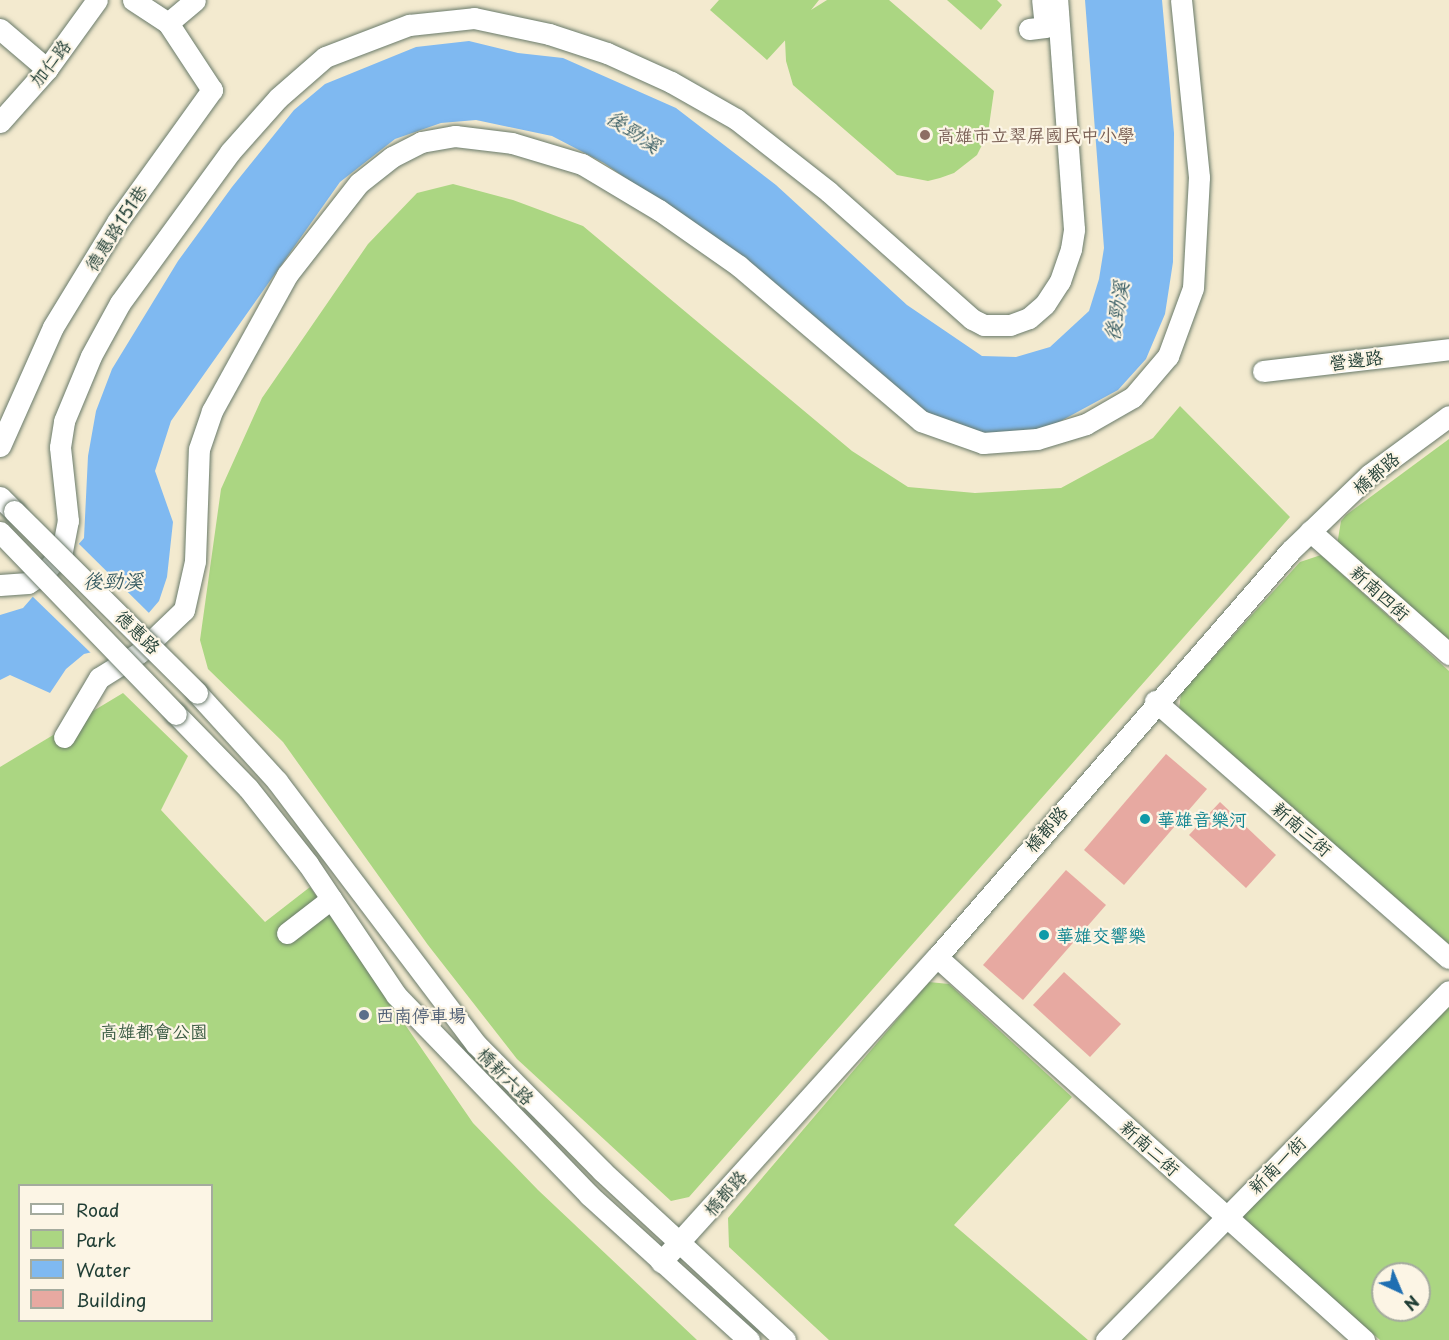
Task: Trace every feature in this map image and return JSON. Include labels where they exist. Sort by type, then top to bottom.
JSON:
[{"type":"street","name":"加仁路","points":[[0,122],[47,69],[97,0]]},
{"type":"street","points":[[133,0],[168,23],[195,0]]},
{"type":"street","points":[[1029,29],[1045,27],[1042,0]]},
{"type":"street","points":[[0,585],[28,583],[45,572],[62,551],[68,521],[60,447],[64,421],[91,356],[120,303],[230,152],[278,98],[325,57],[409,25],[474,18],[549,34],[607,53],[679,86],[736,119],[829,192],[972,319],[984,325],[1010,325],[1029,318],[1046,304],[1060,281],[1071,249],[1074,229],[1056,0]]},
{"type":"street","points":[[64,737],[99,678],[139,653],[184,610],[195,561],[199,449],[212,411],[287,275],[359,183],[392,157],[421,142],[455,136],[512,142],[582,164],[659,210],[740,266],[921,421],[983,443],[1037,439],[1086,424],[1133,397],[1168,356],[1193,288],[1199,177],[1181,0]]},
{"type":"street","name":"德惠路151巷","points":[[0,446],[53,327],[117,222],[212,90],[168,23]]},
{"type":"street","points":[[0,29],[47,69]]},
{"type":"street","name":"營邊路","points":[[1263,371],[1449,349]]},
{"type":"street","name":"橋都路","points":[[662,1262],[936,957],[1155,701],[1310,531],[1369,476],[1449,416]]},
{"type":"street","name":"德惠路","points":[[7,504],[198,693]]},
{"type":"street","name":"新南四街","points":[[1310,531],[1449,654]]},
{"type":"street","name":"德惠路","points":[[0,532],[176,714]]},
{"type":"street","name":"橋新六路","points":[[198,693],[278,781],[476,1044],[680,1243],[785,1340]]},
{"type":"street","name":"新南三街","points":[[1155,701],[1449,958]]},
{"type":"street","name":"橋新六路","points":[[176,714],[248,788],[331,899],[404,1003],[589,1195],[749,1340]]},
{"type":"street","points":[[287,933],[331,899]]},
{"type":"street","name":"新南二街","points":[[936,957],[1364,1340]]},
{"type":"street","name":"新南一街","points":[[1106,1340],[1449,991]]},
{"type":"green space","points":[[719,0],[819,0],[811,10],[827,0],[889,0],[994,91],[988,133],[977,155],[954,173],[928,181],[897,175],[793,85],[786,61],[785,40],[767,60],[710,10]]},
{"type":"green space","points":[[947,0],[997,0],[1002,5],[981,30]]},
{"type":"green space","points":[[453,184],[513,200],[583,226],[852,451],[908,487],[975,493],[1061,488],[1153,438],[1180,406],[1290,517],[689,1197],[671,1201],[517,1059],[428,945],[283,742],[208,669],[200,640],[221,489],[262,398],[368,244],[417,193]]},
{"type":"green space","points":[[1449,439],[1449,647],[1337,545],[1341,521],[1346,515]]},
{"type":"green space","points":[[1321,555],[1449,671],[1449,944],[1179,710],[1181,693],[1300,562]]},
{"type":"green space","name":"高雄都會公園","points":[[123,693],[188,756],[161,810],[265,922],[310,887],[473,1123],[538,1190],[697,1340],[0,1340],[0,767]]},
{"type":"green space","points":[[929,982],[949,984],[1072,1097],[954,1225],[1088,1340],[829,1340],[729,1247],[728,1218]]},
{"type":"green space","points":[[1449,998],[1449,1340],[1380,1340],[1244,1219],[1243,1210]]},
{"type":"water","name":"後勁溪","points":[[1085,0],[1162,0],[1174,133],[1173,262],[1165,314],[1146,359],[1118,390],[1046,429],[974,436],[917,411],[713,239],[604,163],[552,136],[476,120],[441,123],[395,139],[340,182],[171,421],[155,471],[173,522],[167,577],[159,601],[135,629],[109,648],[84,654],[66,669],[50,693],[10,675],[0,680],[0,615],[23,608],[84,538],[88,456],[96,411],[112,369],[178,261],[232,187],[294,110],[325,84],[416,47],[469,41],[518,53],[563,58],[676,108],[776,185],[907,305],[982,356],[1016,357],[1050,347],[1089,311],[1099,279],[1104,248]]},
{"type":"pier","points":[[77,542],[151,615],[137,632],[110,650],[93,655],[31,595]]},
{"type":"building","name":"華雄音樂河","points":[[1166,754],[1207,789],[1124,885],[1084,850]]},
{"type":"building","name":"華雄音樂河","points":[[1220,802],[1276,855],[1246,888],[1189,835]]},
{"type":"building","name":"華雄交響樂","points":[[1066,870],[1106,905],[1023,1000],[983,965]]},
{"type":"building","name":"華雄交響樂","points":[[1064,972],[1121,1024],[1090,1057],[1033,1005]]},
{"type":"place","name":"高雄市立翠屏國民中小學","points":[[925,135]]},
{"type":"place","name":"華雄音樂河","points":[[1145,819]]},
{"type":"place","name":"華雄交響樂","points":[[1044,935]]},
{"type":"place","name":"西南停車場","points":[[364,1015]]}]
